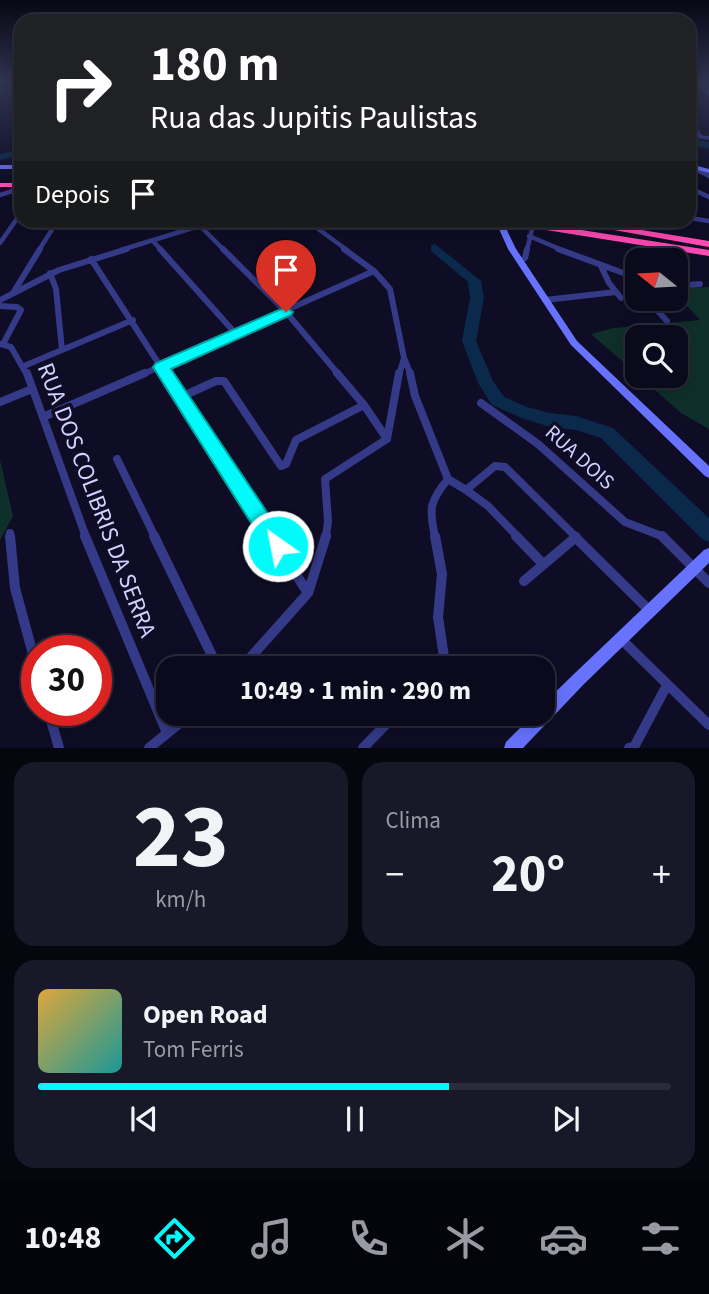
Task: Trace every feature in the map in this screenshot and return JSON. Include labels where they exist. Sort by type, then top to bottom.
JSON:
[{"type":"highway","points":[[547,228],[709,253]]},
{"type":"highway","points":[[611,228],[709,244]]},
{"type":"main road","points":[[501,228],[574,343],[709,473]]},
{"type":"main road","points":[[512,748],[709,554]]},
{"type":"street","points":[[696,130],[701,137]]},
{"type":"street","points":[[696,136],[709,138]]},
{"type":"street","points":[[0,243],[14,223]]},
{"type":"street","points":[[13,294],[53,228]]},
{"type":"street","points":[[0,300],[50,273],[153,241],[184,228]]},
{"type":"street","points":[[201,228],[286,312],[364,405],[387,439]]},
{"type":"street","points":[[317,228],[374,271],[390,289],[415,396],[448,479],[488,506],[543,564]]},
{"type":"street","points":[[520,261],[525,258],[528,228]]},
{"type":"street","points":[[528,236],[625,274]]},
{"type":"street","points":[[153,241],[236,334]]},
{"type":"street","points":[[91,259],[308,593]]},
{"type":"street","points":[[545,300],[619,295],[601,266]]},
{"type":"street","points":[[43,417],[374,271]]},
{"type":"street","points":[[50,273],[58,303],[62,350]]},
{"type":"street","points":[[688,285],[700,284]]},
{"type":"street","name":"RUA DOS COLIBRIS DA SERRA","points":[[0,306],[17,307],[21,310],[1,344],[14,350],[24,366],[79,523],[167,733]]},
{"type":"street","points":[[659,312],[667,321]]},
{"type":"street","points":[[24,366],[133,320]]},
{"type":"street","points":[[252,656],[308,593],[326,537],[328,521],[325,479],[387,439],[396,384],[404,358]]},
{"type":"street","points":[[181,397],[216,381],[224,381],[278,464],[286,464],[296,440],[364,405]]},
{"type":"street","points":[[0,402],[32,389]]},
{"type":"street","name":"RUA DOIS","points":[[481,403],[518,426],[543,446],[633,528],[656,532],[697,566],[709,583]]},
{"type":"street","points":[[117,459],[212,656]]},
{"type":"street","points":[[466,490],[495,466],[505,467],[650,611]]},
{"type":"street","points":[[444,656],[438,617],[442,574],[430,512],[434,496],[448,479]]},
{"type":"street","points":[[10,533],[15,588],[28,635]]},
{"type":"street","points":[[524,581],[576,537]]},
{"type":"street","points":[[621,639],[709,725]]},
{"type":"street","points":[[633,748],[667,685]]},
{"type":"street","points":[[53,726],[59,748]]},
{"type":"street","points":[[149,748],[176,726]]},
{"type":"street","points":[[363,748],[384,726]]},
{"type":"green space","points":[[709,287],[709,429],[681,413],[653,388],[688,388],[688,325],[646,325],[700,320],[688,307],[688,288]]},
{"type":"green space","points":[[625,327],[625,364],[591,334]]},
{"type":"green space","points":[[0,460],[13,516],[0,540]]},
{"type":"waterway","points":[[696,143],[709,145]]},
{"type":"waterway","points":[[0,157],[14,154]]},
{"type":"waterway","points":[[435,248],[474,281],[477,298],[469,341],[486,383],[498,401],[522,412],[550,420],[576,423],[607,433],[709,532]]},
{"type":"route","points":[[278,546],[161,367],[286,312]]}]
